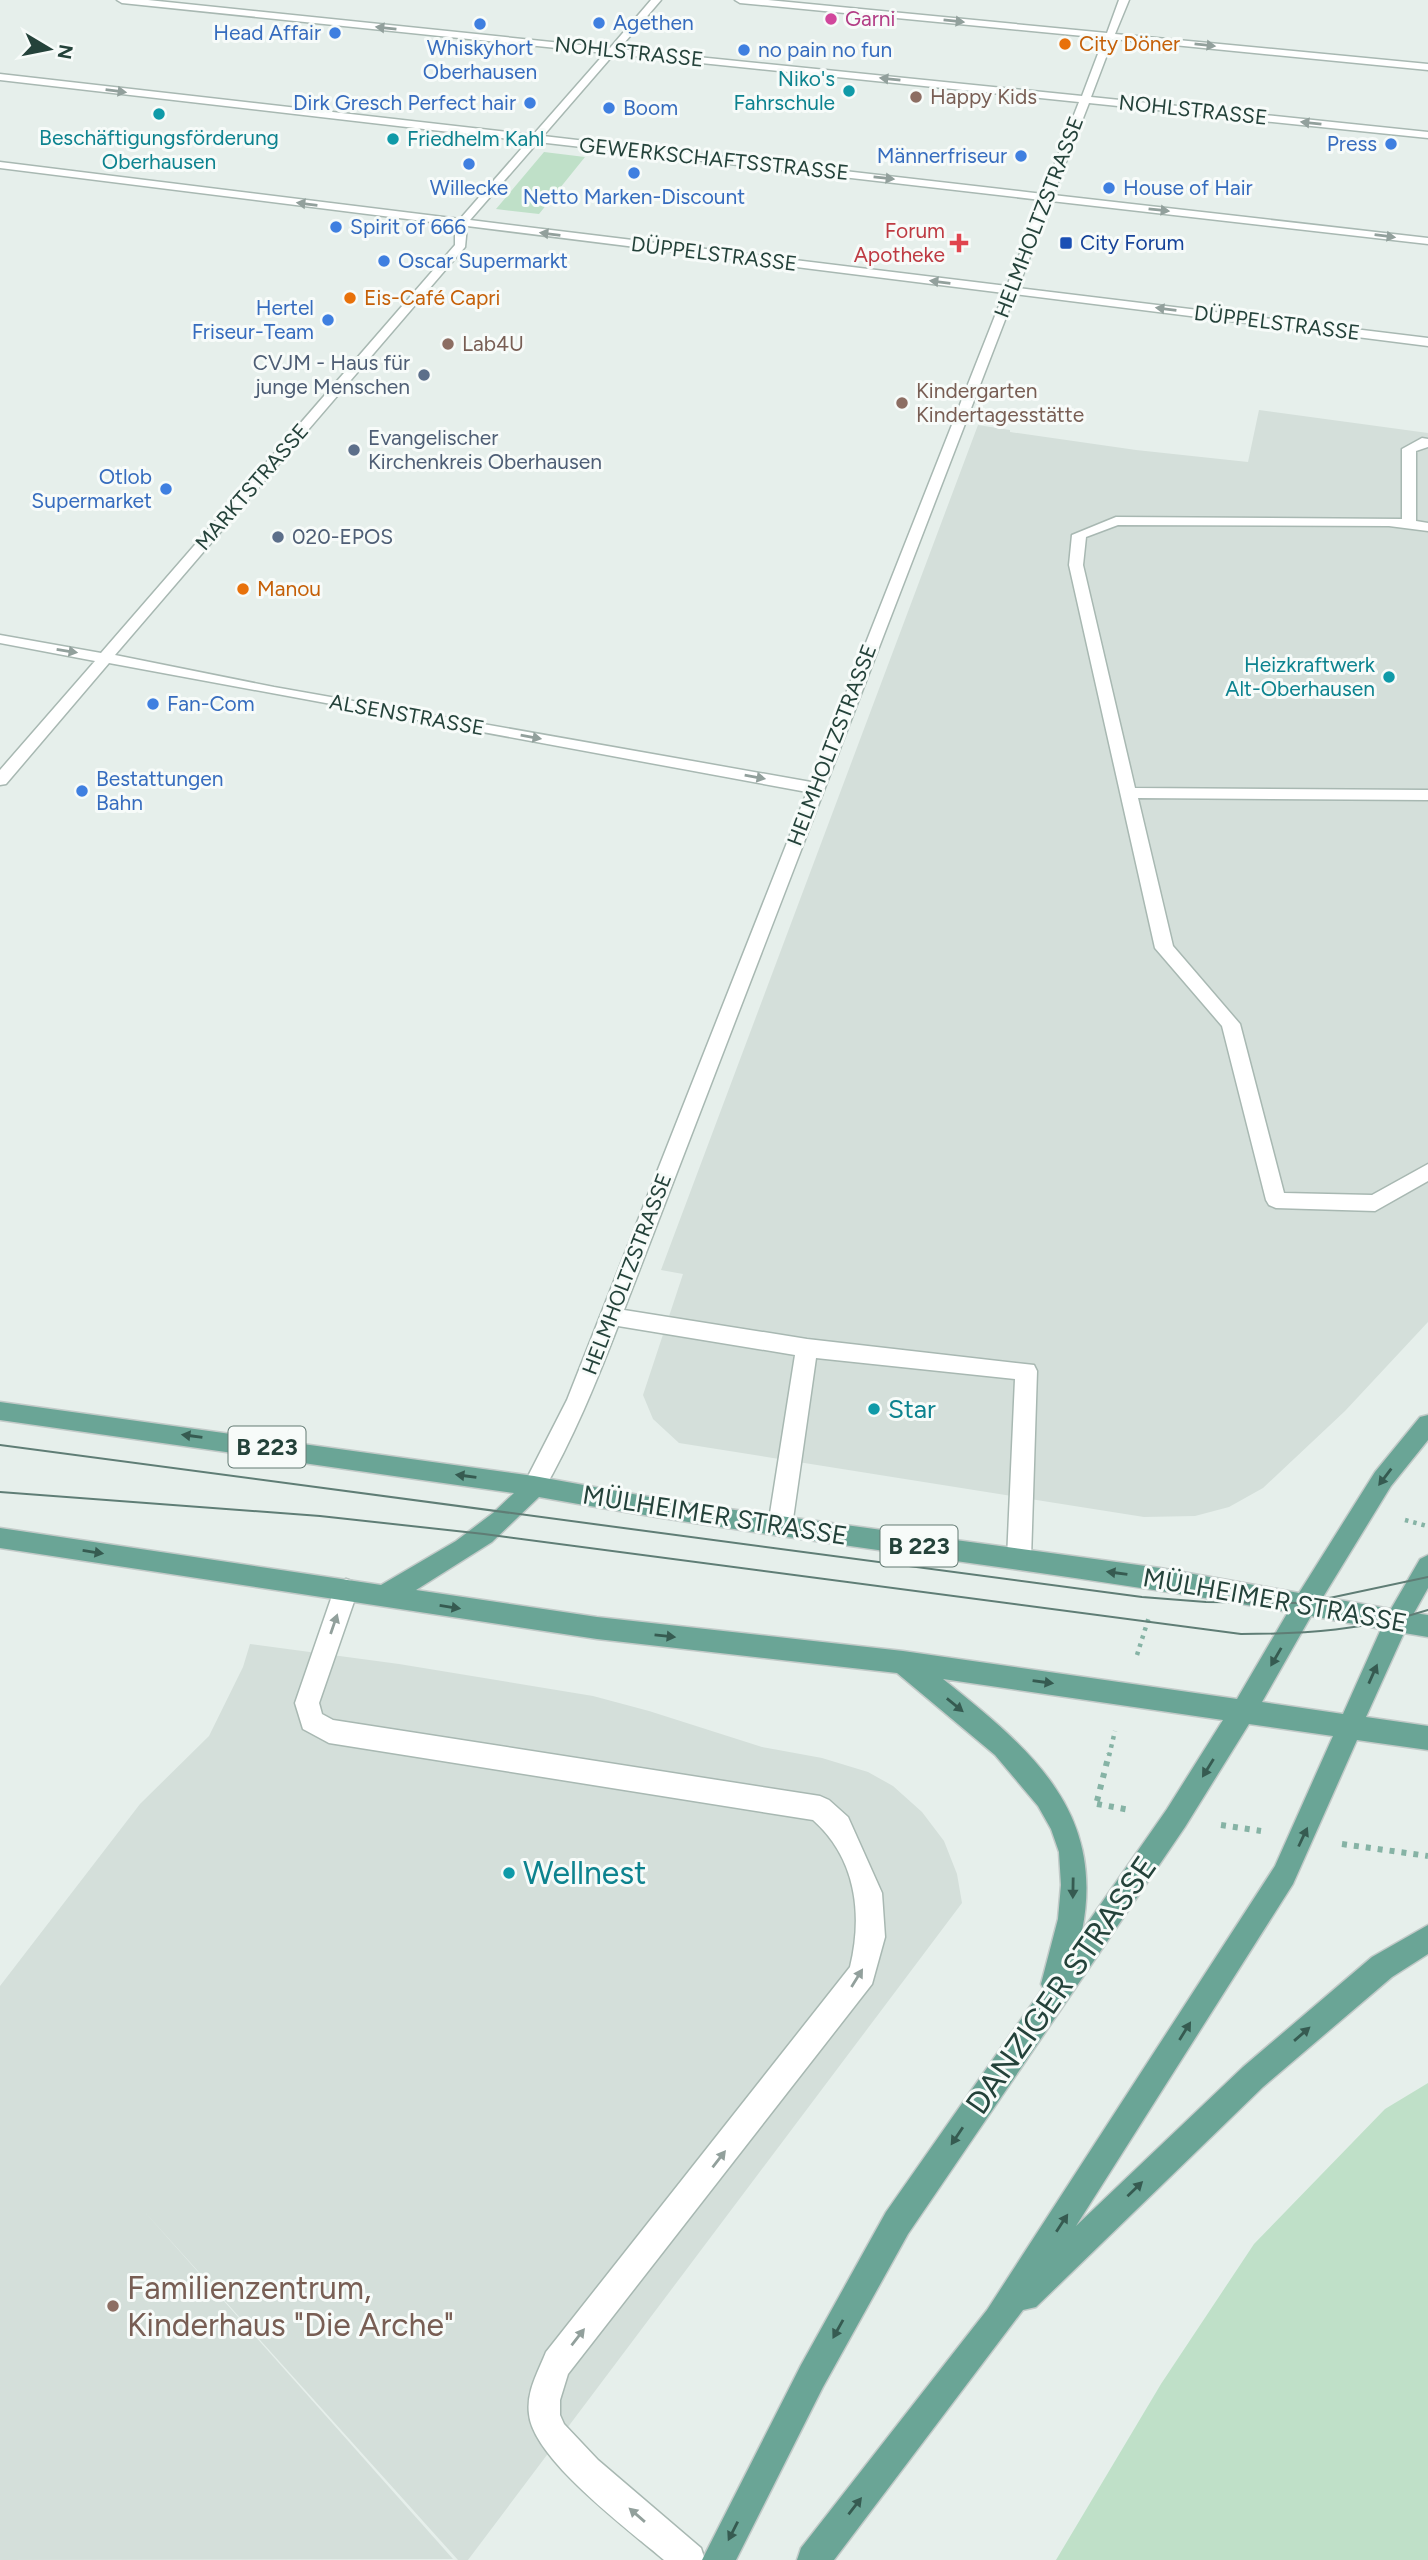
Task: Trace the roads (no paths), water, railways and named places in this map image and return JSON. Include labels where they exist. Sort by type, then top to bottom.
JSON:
[{"type":"main road","name":"MÜLHEIMER STRASSE","points":[[0,1411],[190,1436],[534,1486],[780,1526],[1019,1559],[1306,1603],[1428,1626]]},
{"type":"main road","name":"DANZIGER STRASSE","points":[[718,2560],[812,2376],[897,2223],[1176,1818],[1383,1479],[1428,1424]]},
{"type":"main road","points":[[383,1596],[484,1534],[511,1514],[534,1486]]},
{"type":"main road","points":[[0,1538],[597,1628],[903,1662],[1428,1738]]},
{"type":"main road","points":[[813,2560],[998,2321],[1284,1875],[1303,1838],[1397,1621],[1428,1566]]},
{"type":"main road","points":[[903,1662],[1014,1756],[1038,1783],[1057,1816],[1072,1852],[1074,1891],[1070,1926],[1051,1999]]},
{"type":"main road","points":[[998,2321],[1253,2077],[1382,1967],[1428,1939]]},
{"type":"street","name":"NOHLSTRASSE","points":[[122,0],[1428,135]]},
{"type":"street","name":"MARKTSTRASSE","points":[[0,780],[461,245],[461,224],[656,0]]},
{"type":"street","points":[[740,0],[1428,67]]},
{"type":"street","name":"HELMHOLTZSTRASSE","points":[[534,1486],[574,1410],[1124,0]]},
{"type":"street","name":"GEWERKSCHAFTSSTRASSE","points":[[0,77],[1047,196],[1273,228],[1428,241]]},
{"type":"street","name":"DÜPPELSTRASSE","points":[[0,165],[1010,291],[1260,316],[1428,342]]},
{"type":"street","points":[[1409,524],[1409,449],[1422,442],[1428,443]]},
{"type":"street","points":[[1428,527],[1389,522],[1116,521],[1079,535],[1076,565],[1164,948],[1231,1024],[1276,1200],[1375,1203],[1428,1171]]},
{"type":"street","name":"ALSENSTRASSE","points":[[0,639],[815,788]]},
{"type":"street","points":[[1128,793],[1428,795]]},
{"type":"street","points":[[611,1316],[807,1348],[1026,1371],[1019,1559]]},
{"type":"street","points":[[780,1526],[807,1348]]},
{"type":"street","points":[[346,1590],[307,1703],[312,1721],[329,1731],[820,1809],[839,1826],[869,1893],[871,1937],[862,1974],[558,2363],[542,2400],[546,2428],[574,2459],[689,2560]]},
{"type":"tram line","points":[[0,1445],[1142,1597],[1206,1602],[1306,1603],[1428,1577]]},
{"type":"tram line","points":[[0,1492],[320,1516],[484,1534],[1241,1634],[1336,1630],[1428,1610]]},
{"type":"place","name":"Garni","points":[[831,19]]},
{"type":"place","name":"Agethen","points":[[599,23]]},
{"type":"place","name":"Whiskyhort Oberhausen","points":[[480,24]]},
{"type":"place","name":"Head Affair","points":[[335,33]]},
{"type":"place","name":"City Döner","points":[[1065,44]]},
{"type":"place","name":"no pain no fun","points":[[744,50]]},
{"type":"place","name":"Niko's Fahrschule","points":[[849,91]]},
{"type":"place","name":"Happy Kids","points":[[916,97]]},
{"type":"place","name":"Dirk Gresch Perfect hair","points":[[530,103]]},
{"type":"place","name":"Boom","points":[[609,108]]},
{"type":"place","name":"Beschäftigungsförderung Oberhausen","points":[[159,114]]},
{"type":"place","name":"Friedhelm Kahl","points":[[393,139]]},
{"type":"place","name":"Press","points":[[1391,144]]},
{"type":"place","name":"Männerfriseur","points":[[1021,156]]},
{"type":"place","name":"Willecke","points":[[469,164]]},
{"type":"place","name":"Netto Marken-Discount","points":[[634,173]]},
{"type":"place","name":"House of Hair","points":[[1109,188]]},
{"type":"place","name":"Spirit of 666","points":[[336,227]]},
{"type":"place","name":"Forum Apotheke","points":[[959,243]]},
{"type":"place","name":"City Forum","points":[[1066,243]]},
{"type":"place","name":"Oscar Supermarkt","points":[[384,261]]},
{"type":"place","name":"Eis-Café Capri","points":[[350,298]]},
{"type":"place","name":"Hertel Friseur-Team","points":[[328,320]]},
{"type":"place","name":"Lab4U","points":[[448,344]]},
{"type":"place","name":"CVJM - Haus für junge Menschen","points":[[424,375]]},
{"type":"place","name":"Kindergarten Kindertagesstätte","points":[[902,403]]},
{"type":"place","name":"Evangelischer Kirchenkreis Oberhausen","points":[[354,450]]},
{"type":"place","name":"Otlob Supermarket","points":[[166,489]]},
{"type":"place","name":"020-EPOS","points":[[278,537]]},
{"type":"place","name":"Manou","points":[[243,589]]},
{"type":"place","name":"Heizkraftwerk Alt-Oberhausen","points":[[1389,677]]},
{"type":"place","name":"Fan-Com","points":[[153,704]]},
{"type":"place","name":"Bestattungen Bahn","points":[[82,791]]},
{"type":"place","name":"Star","points":[[874,1409]]},
{"type":"place","name":"Wellnest","points":[[509,1873]]},
{"type":"place","name":"Familienzentrum, Kinderhaus \"Die Arche\"","points":[[113,2306]]}]
